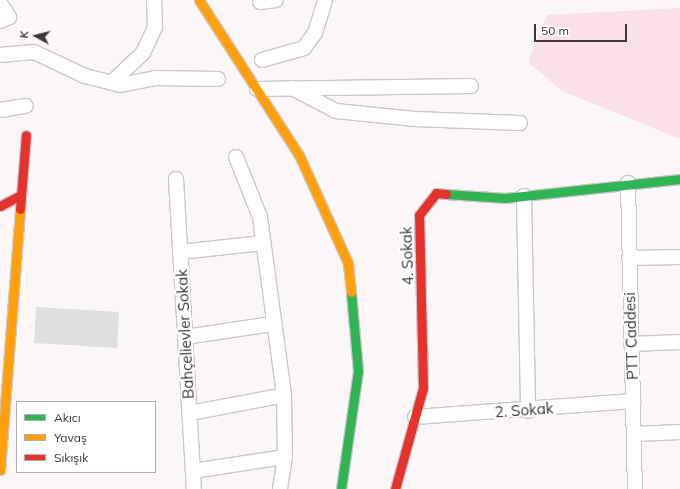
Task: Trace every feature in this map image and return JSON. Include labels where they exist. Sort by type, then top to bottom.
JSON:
[{"type":"street","points":[[111,83],[143,53],[155,27],[154,0]]},
{"type":"street","points":[[199,0],[300,155],[348,263],[358,371],[341,489]]},
{"type":"street","points":[[260,2],[276,0]]},
{"type":"street","points":[[262,60],[304,48],[315,33],[325,0]]},
{"type":"street","points":[[0,3],[9,18],[0,21]]},
{"type":"street","points":[[0,55],[34,52],[85,76],[111,83],[140,83],[155,78],[218,79]]},
{"type":"street","points":[[256,89],[471,86]]},
{"type":"street","points":[[292,88],[336,111],[415,119],[520,122]]},
{"type":"street","points":[[0,110],[26,106]]},
{"type":"street","points":[[0,470],[1,441],[26,135]]},
{"type":"street","points":[[236,158],[260,217],[272,324],[284,395],[285,458],[280,489]]},
{"type":"street","name":"Bahçelievler Sokak","points":[[176,179],[194,489]]},
{"type":"street","name":"4. Sokak","points":[[395,489],[423,388],[419,215],[436,194],[524,196],[628,183],[680,179]]},
{"type":"street","name":"PTT Caddesi","points":[[628,183],[631,344],[636,434],[635,489]]},
{"type":"street","points":[[0,206],[21,195]]},
{"type":"street","points":[[524,196],[528,411]]},
{"type":"street","points":[[180,252],[263,243]]},
{"type":"street","points":[[629,258],[680,257]]},
{"type":"street","points":[[185,337],[272,324]]},
{"type":"street","points":[[631,344],[680,342]]},
{"type":"street","points":[[190,413],[284,395]]},
{"type":"street","name":"2. Sokak","points":[[415,417],[528,411],[634,401]]},
{"type":"street","points":[[636,434],[680,432]]},
{"type":"street","points":[[193,471],[285,458]]},
{"type":"shaded area","points":[[680,8],[680,139],[562,91],[528,62],[547,15]]},
{"type":"building","points":[[36,307],[119,312],[117,348],[34,343]]},
{"type":"traffic: fast","points":[[446,194],[505,198],[680,179]]},
{"type":"traffic: fast","points":[[341,489],[358,371],[351,292]]},
{"type":"traffic: slow","points":[[199,0],[299,155],[348,263],[351,292]]},
{"type":"traffic: slow","points":[[0,470],[20,209]]},
{"type":"traffic: jam","points":[[20,209],[26,135]]},
{"type":"traffic: jam","points":[[395,489],[423,388],[419,215],[436,193],[446,194]]},
{"type":"traffic: jam","points":[[0,206],[21,195]]}]
